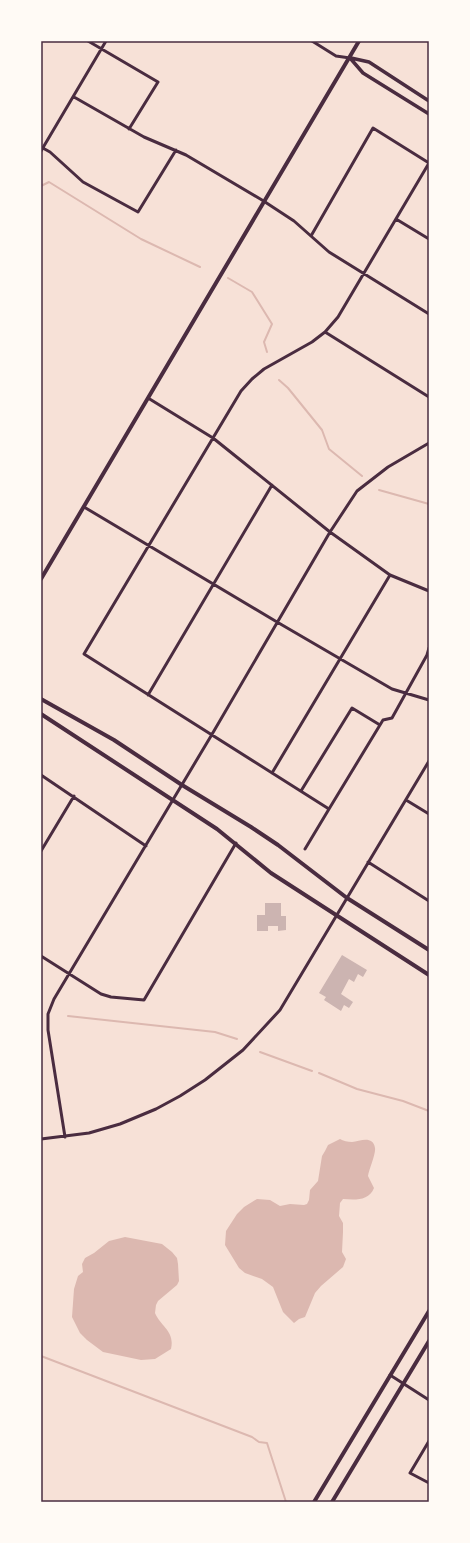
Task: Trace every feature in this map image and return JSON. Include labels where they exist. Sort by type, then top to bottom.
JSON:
[{"type":"main road","points":[[41,579],[359,41]]},
{"type":"main road","points":[[41,698],[114,740],[272,842],[347,898],[429,950]]},
{"type":"main road","points":[[41,714],[217,829],[270,873],[429,975]]},
{"type":"main road","points":[[314,1502],[429,1311]]},
{"type":"main road","points":[[332,1502],[429,1341]]},
{"type":"street","points":[[88,41],[158,82],[129,129]]},
{"type":"street","points":[[106,41],[74,97],[42,148],[50,152],[83,182],[138,212],[176,150]]},
{"type":"street","points":[[312,41],[336,56],[369,62],[429,101]]},
{"type":"street","points":[[350,58],[363,73],[429,114]]},
{"type":"street","points":[[74,97],[144,137],[186,155],[263,202],[294,221],[329,252],[429,314]]},
{"type":"street","points":[[311,236],[373,128],[429,163],[338,317],[325,332],[312,342],[264,370],[252,379],[241,391],[84,654],[211,736],[329,809]]},
{"type":"street","points":[[396,219],[429,239]]},
{"type":"street","points":[[325,332],[429,398]]},
{"type":"street","points":[[148,398],[213,438],[330,532],[390,575],[429,591]]},
{"type":"street","points":[[65,1137],[48,1030],[48,1014],[54,1000],[330,532],[357,491],[388,466],[429,443]]},
{"type":"street","points":[[148,695],[272,486]]},
{"type":"street","points":[[84,507],[392,689],[429,700]]},
{"type":"street","points":[[272,774],[390,575]]},
{"type":"street","points":[[305,849],[383,720],[392,718],[427,655],[429,648]]},
{"type":"street","points":[[301,791],[352,708],[380,725]]},
{"type":"street","points":[[41,1139],[89,1133],[120,1124],[156,1109],[205,1080],[243,1050],[280,1010],[429,761]]},
{"type":"street","points":[[41,775],[146,846]]},
{"type":"street","points":[[41,851],[74,796]]},
{"type":"street","points":[[406,800],[429,814]]},
{"type":"street","points":[[41,956],[102,994],[111,997],[144,1000],[236,844]]},
{"type":"street","points":[[368,862],[429,901]]},
{"type":"street","points":[[390,1375],[429,1400]]},
{"type":"street","points":[[429,1441],[410,1473],[429,1483]]},
{"type":"shaded area","points":[[340,1139],[350,1142],[362,1140],[372,1141],[375,1148],[368,1176],[374,1188],[369,1195],[361,1199],[343,1199],[340,1203],[339,1216],[343,1223],[342,1252],[346,1259],[343,1267],[315,1293],[305,1317],[294,1323],[283,1312],[273,1287],[262,1279],[245,1273],[239,1268],[225,1245],[226,1231],[237,1214],[244,1207],[257,1199],[270,1200],[280,1206],[290,1204],[307,1204],[310,1190],[318,1181],[322,1156],[328,1145]]},
{"type":"shaded area","points":[[125,1237],[162,1244],[177,1258],[179,1281],[177,1285],[158,1301],[155,1313],[169,1333],[172,1343],[171,1349],[155,1359],[141,1360],[103,1352],[80,1333],[72,1317],[74,1289],[78,1276],[83,1272],[82,1264],[85,1258],[109,1241]]},
{"type":"building","points":[[265,903],[281,903],[281,916],[286,916],[286,930],[278,931],[278,926],[268,926],[268,931],[257,931],[257,915],[265,915]]},
{"type":"building","points":[[342,955],[367,970],[363,977],[358,974],[354,982],[349,979],[341,994],[353,1002],[349,1008],[344,1005],[341,1011],[324,1000],[326,997],[319,993]]},
{"type":"waterway","points":[[41,186],[49,182],[141,239],[200,267]]},
{"type":"waterway","points":[[228,278],[252,292],[272,324],[264,342],[267,352]]},
{"type":"waterway","points":[[279,380],[288,388],[322,430],[329,449],[362,476]]},
{"type":"waterway","points":[[379,490],[429,504]]},
{"type":"waterway","points":[[68,1016],[215,1032],[237,1039]]},
{"type":"waterway","points":[[260,1052],[312,1071]]},
{"type":"waterway","points":[[319,1073],[357,1089],[403,1101],[429,1111]]},
{"type":"waterway","points":[[41,1356],[252,1437],[259,1442],[267,1443],[286,1502]]}]
